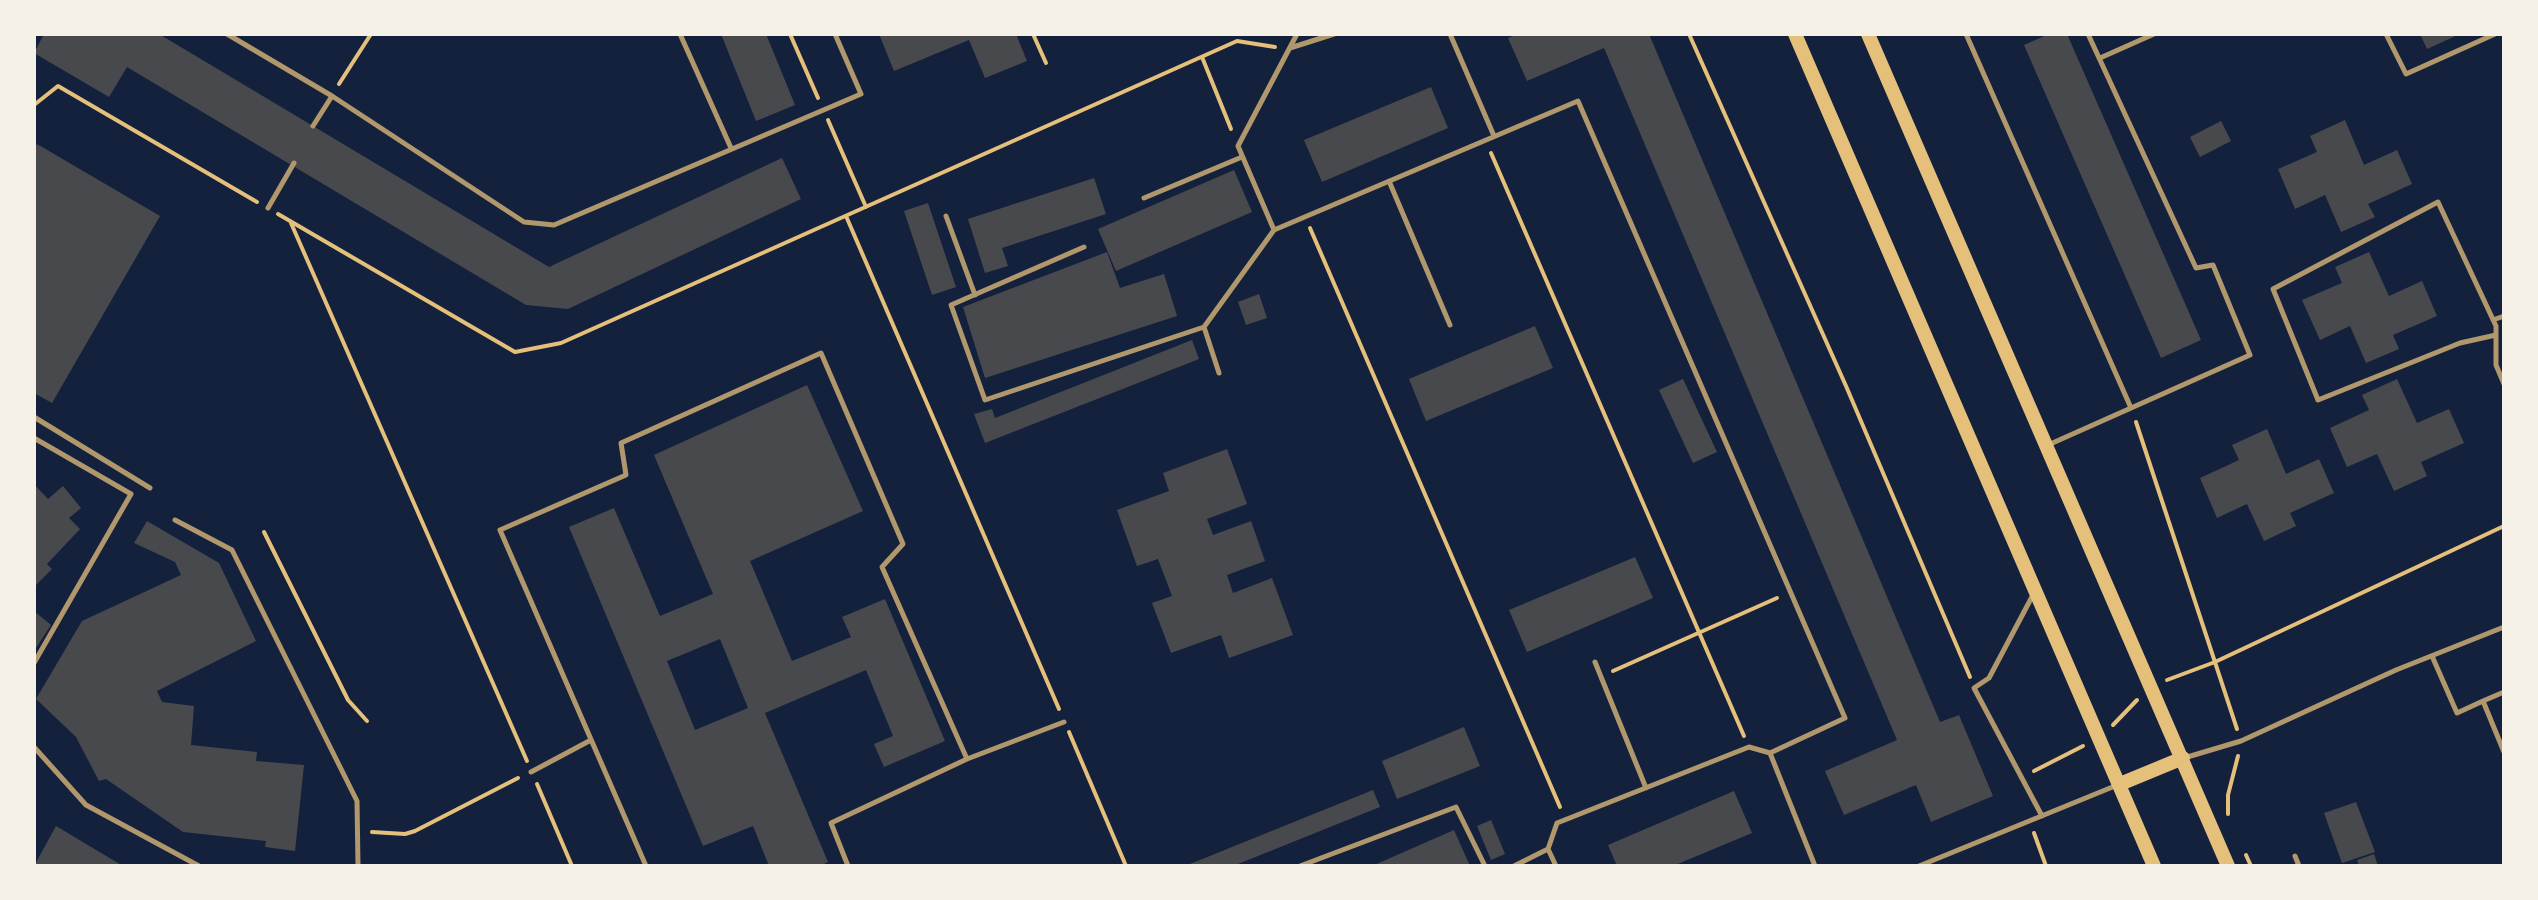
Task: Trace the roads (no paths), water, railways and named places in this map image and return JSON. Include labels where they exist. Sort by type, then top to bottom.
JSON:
[{"type":"main road","points":[[1795,34],[2154,866]]},
{"type":"main road","points":[[1868,34],[2228,866]]},
{"type":"main road","points":[[2120,784],[2183,758]]},
{"type":"lane","points":[[227,34],[332,96],[524,222],[554,225],[861,94],[835,34]]},
{"type":"lane","points":[[680,34],[731,148]]},
{"type":"lane","points":[[1274,230],[1238,146],[1297,34]]},
{"type":"lane","points":[[1289,49],[1334,34]]},
{"type":"lane","points":[[1450,34],[1494,137]]},
{"type":"lane","points":[[1966,34],[2131,408]]},
{"type":"lane","points":[[2047,446],[2250,355],[2213,265],[2196,268],[2088,34]]},
{"type":"lane","points":[[2100,58],[2154,34]]},
{"type":"lane","points":[[2386,34],[2406,74],[2495,34]]},
{"type":"lane","points":[[313,126],[332,96]]},
{"type":"lane","points":[[1084,247],[951,305],[985,400],[1204,327],[1274,230],[1578,101],[1845,718],[1770,753],[1749,747],[1557,823],[1548,849],[1556,866]]},
{"type":"lane","points":[[1144,198],[1242,157]]},
{"type":"lane","points":[[268,208],[294,163]]},
{"type":"lane","points":[[1389,181],[1450,325]]},
{"type":"lane","points":[[2496,335],[2460,343],[2318,400],[2273,289],[2438,202],[2493,320],[2496,335],[2496,365],[2504,384]]},
{"type":"lane","points":[[946,216],[975,295]]},
{"type":"lane","points":[[2493,320],[2504,316]]},
{"type":"lane","points":[[1204,327],[1219,373]]},
{"type":"lane","points":[[646,866],[500,530],[626,475],[621,443],[821,353],[903,544],[882,567],[967,759]]},
{"type":"lane","points":[[34,417],[150,488]]},
{"type":"lane","points":[[34,438],[131,494],[34,663]]},
{"type":"lane","points":[[175,520],[232,550],[357,801],[358,866]]},
{"type":"lane","points":[[2036,590],[1989,678],[1974,688],[2042,816]]},
{"type":"lane","points":[[2183,758],[2241,741],[2504,627]]},
{"type":"lane","points":[[2432,656],[2457,713],[2504,692]]},
{"type":"lane","points":[[1595,662],[1646,788]]},
{"type":"lane","points":[[2483,701],[2504,752]]},
{"type":"lane","points":[[848,866],[831,823],[967,759],[1064,722]]},
{"type":"lane","points":[[531,772],[591,740]]},
{"type":"lane","points":[[34,747],[86,805],[199,866]]},
{"type":"lane","points":[[1770,753],[1815,866]]},
{"type":"lane","points":[[1919,866],[2120,784]]},
{"type":"lane","points":[[1300,866],[1456,807],[1485,866]]},
{"type":"lane","points":[[1514,866],[1548,849]]},
{"type":"lane","points":[[2295,856],[2299,866]]}]
